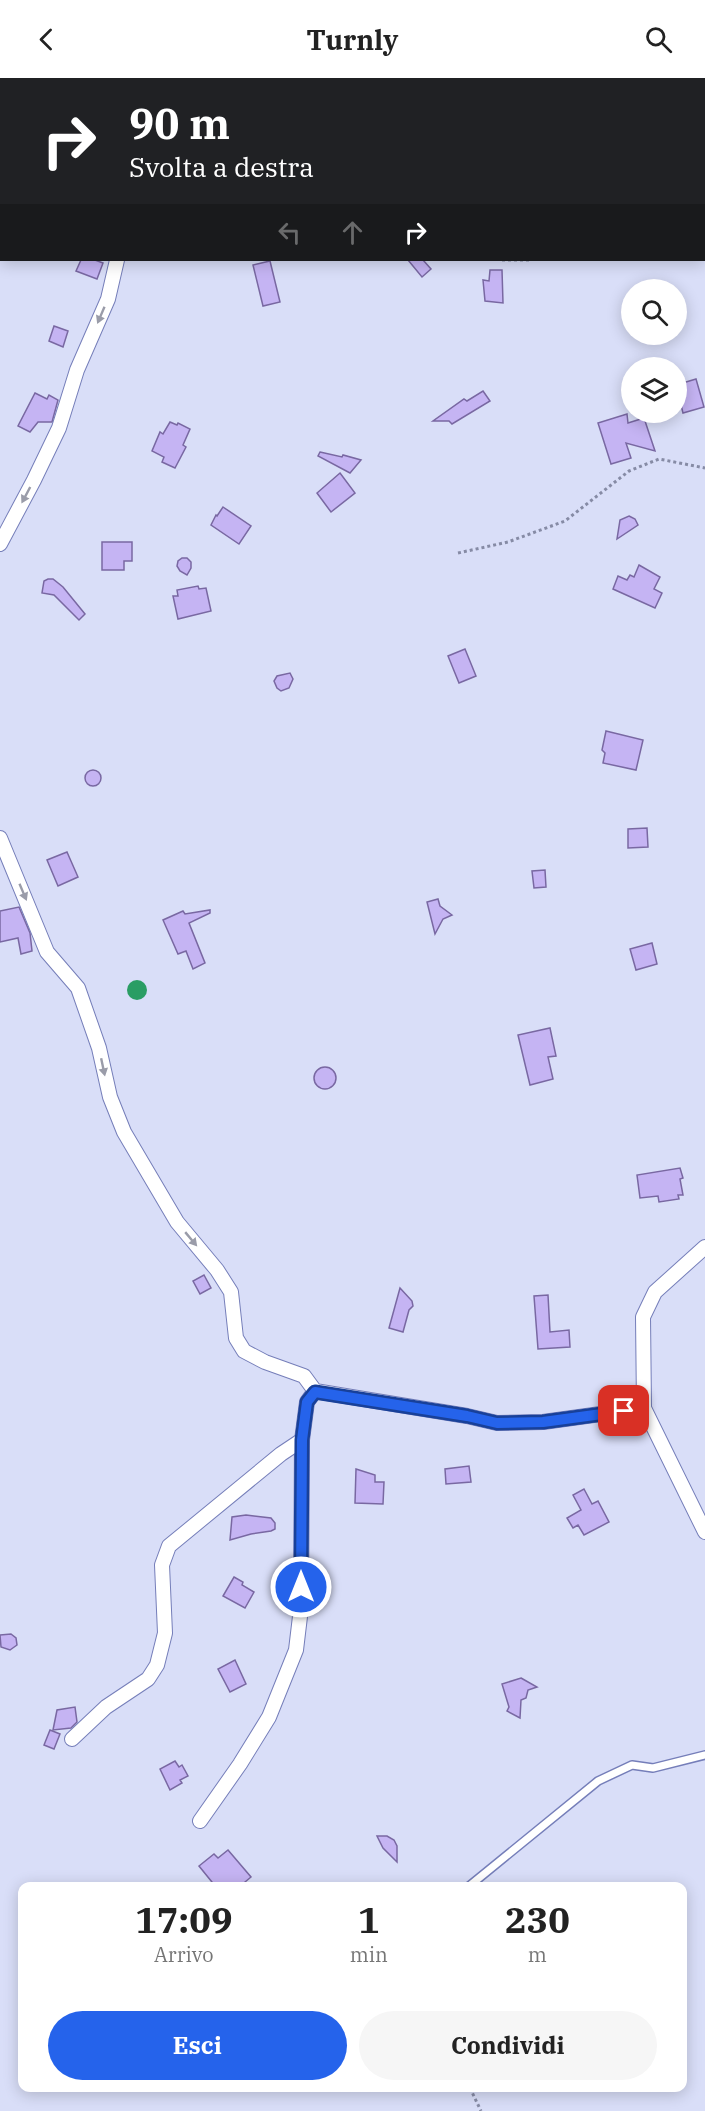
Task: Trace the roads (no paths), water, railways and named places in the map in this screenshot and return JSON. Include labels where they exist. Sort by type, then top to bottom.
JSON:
[{"type":"street","points":[[0,544],[58,428],[77,370],[108,299],[117,261]]},
{"type":"street","points":[[0,838],[47,952],[78,988],[99,1048],[110,1096],[124,1132],[177,1221],[231,1292],[236,1338],[244,1351],[265,1362],[304,1376],[315,1392],[467,1416],[497,1423],[543,1422],[644,1408]]},
{"type":"street","points":[[705,1247],[655,1292],[643,1317],[644,1408],[705,1532]]},
{"type":"street","points":[[200,1821],[240,1764],[269,1717],[296,1650],[301,1608],[302,1440],[307,1402],[315,1392]]},
{"type":"street","points":[[72,1739],[106,1707],[148,1679],[157,1665],[165,1633],[162,1565],[169,1546],[281,1454],[302,1440]]},
{"type":"lane","points":[[474,1882],[598,1781],[632,1765],[653,1768],[705,1755]]}]
